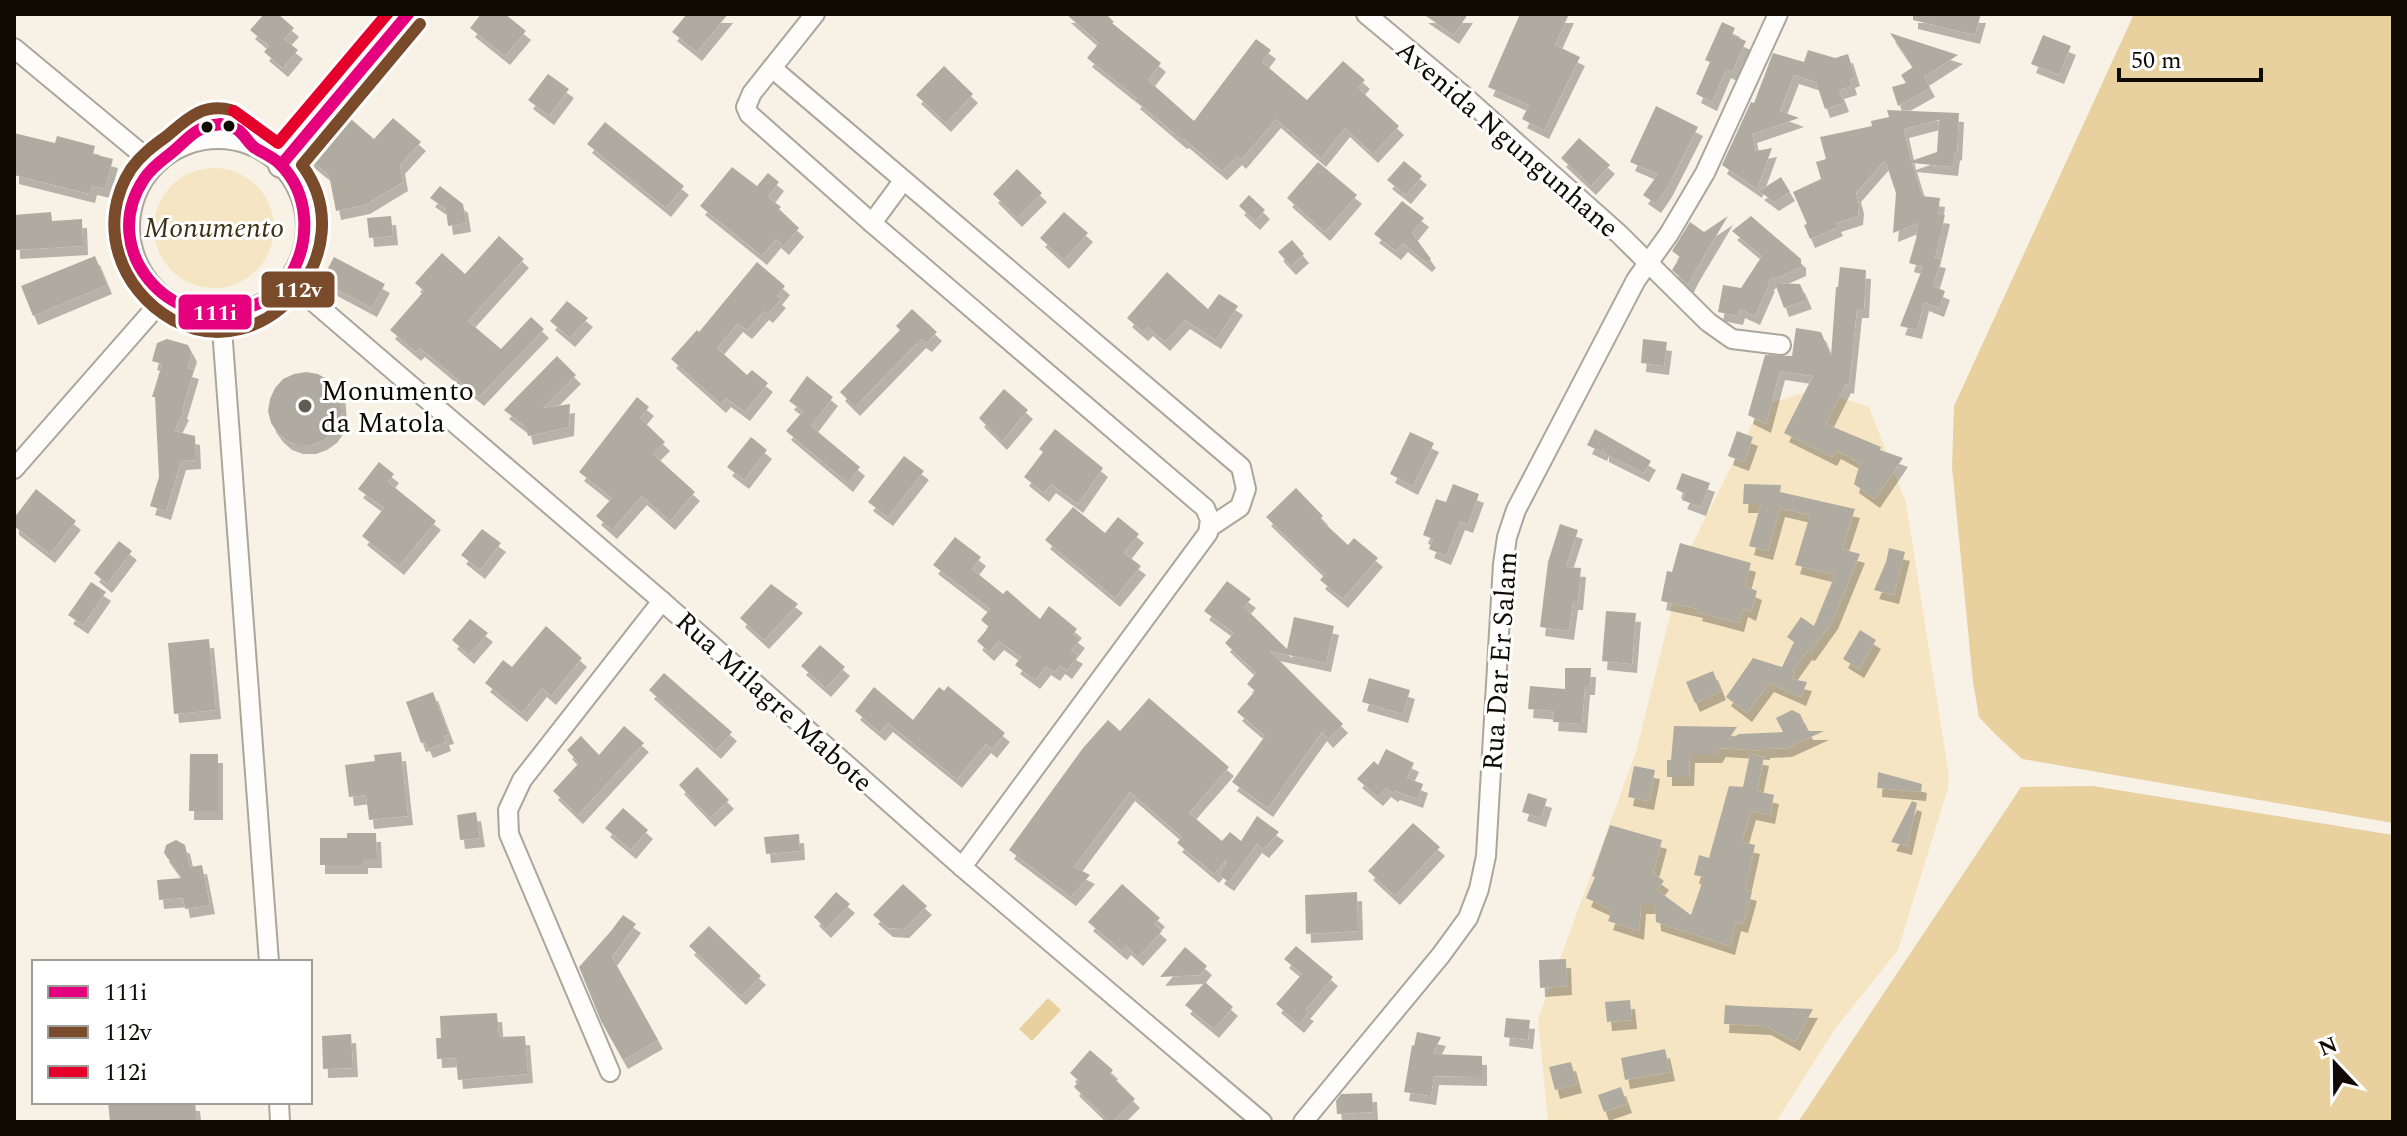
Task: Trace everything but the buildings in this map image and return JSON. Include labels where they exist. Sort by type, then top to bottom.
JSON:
[{"type":"street","points":[[281,165],[408,14]]},
{"type":"street","points":[[815,14],[752,93],[746,107],[749,114],[1205,508],[1210,520],[1208,533],[962,867]]},
{"type":"street","name":"Avenida Ngungunhane","points":[[1366,14],[1464,96],[1619,234],[1708,322],[1732,339],[1781,345]]},
{"type":"street","name":"Rua Dar Er Salam","points":[[1303,1122],[1468,918],[1479,889],[1486,856],[1503,564],[1507,537],[1516,510],[1636,280],[1669,234],[1705,173],[1778,14]]},
{"type":"street","points":[[14,48],[155,165]]},
{"type":"street","points":[[772,68],[1241,467],[1246,489],[1240,507],[1210,527]]},
{"type":"street","points":[[213,139],[249,144],[281,165],[296,185],[305,209],[306,234],[301,259],[288,280],[270,299],[247,310],[221,315],[191,311],[164,298],[147,280],[135,258],[129,234],[131,208],[140,185],[155,165],[177,149],[213,139]]},
{"type":"street","points":[[872,223],[903,181]]},
{"type":"street","name":"Rua Milagre Mabote","points":[[288,280],[662,601],[962,867],[1262,1122]]},
{"type":"street","points":[[14,469],[164,298]]},
{"type":"street","points":[[221,315],[269,960]]},
{"type":"street","points":[[610,1072],[509,834],[508,810],[522,780],[662,601]]},
{"type":"green space","name":"Monumento","points":[[214,168],[237,173],[256,186],[269,205],[274,228],[269,251],[256,270],[237,283],[214,288],[191,283],[172,270],[159,251],[154,228],[159,205],[172,186],[191,173]]},
{"type":"green space","points":[[1815,389],[1869,407],[1906,503],[1949,776],[1948,788],[1898,950],[1835,1029],[1776,1122],[1548,1122],[1538,1019],[1636,752],[1683,563],[1761,406]]},
{"type":"shaded area","points":[[2134,14],[2393,14],[2393,823],[2022,759],[1979,717],[1952,467],[1954,406]]},
{"type":"shaded area","points":[[2093,786],[2393,835],[2393,1122],[1798,1122],[2021,787]]},
{"type":"shaded area","points":[[1048,998],[1061,1010],[1032,1041],[1019,1029]]},
{"type":"transit line","name":"112i","points":[[234,111],[278,143],[387,14]]},
{"type":"transit line","name":"111i","points":[[281,165],[408,14]]},
{"type":"transit line","name":"112v","points":[[231,110],[212,109],[196,114],[148,151],[131,169],[115,211],[119,254],[139,291],[154,307],[173,320],[207,331],[241,329],[271,316],[296,294],[313,265],[322,233],[319,198],[302,165],[420,24]]},
{"type":"transit line","name":"111i","points":[[221,124],[238,130],[290,176],[302,203],[304,233],[297,262],[277,292],[247,308],[218,313],[191,309],[168,297],[149,280],[135,257],[129,232],[132,206],[150,171],[192,134],[221,124]]},
{"type":"place","name":"Monumento da Matola","points":[[305,406]]}]
